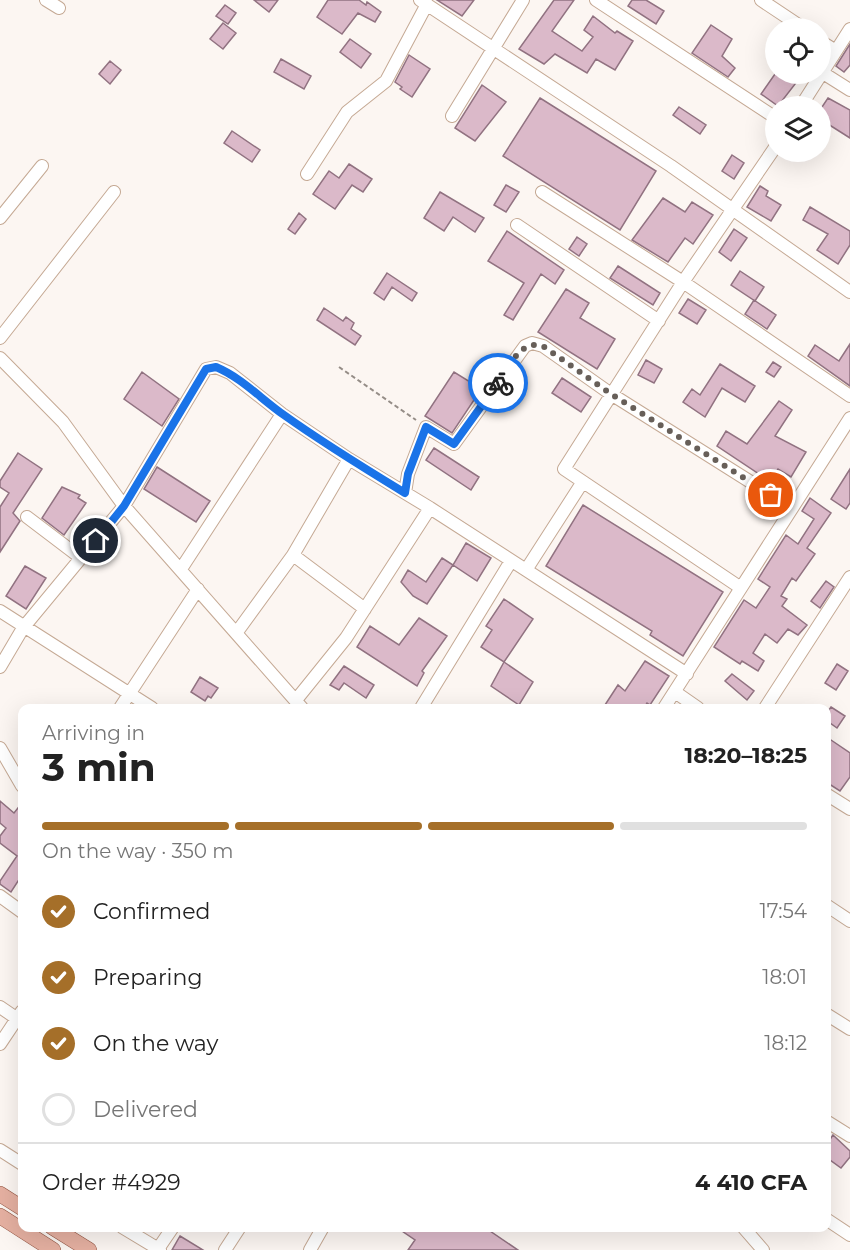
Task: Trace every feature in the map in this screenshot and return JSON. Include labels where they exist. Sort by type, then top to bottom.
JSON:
[{"type":"main road","points":[[0,1194],[18,1205]]},
{"type":"main road","points":[[0,1216],[18,1228]]},
{"type":"main road","points":[[25,1232],[53,1250]]},
{"type":"main road","points":[[60,1232],[89,1250]]},
{"type":"street","points":[[46,0],[59,8]]},
{"type":"street","points":[[452,116],[523,0]]},
{"type":"street","points":[[596,0],[765,111]]},
{"type":"street","points":[[761,0],[788,18]]},
{"type":"street","points":[[307,174],[347,112],[386,81],[424,2],[734,210],[850,292]]},
{"type":"street","points":[[831,59],[850,30]]},
{"type":"street","points":[[831,48],[836,51]]},
{"type":"street","points":[[831,78],[850,90]]},
{"type":"street","points":[[741,588],[564,469],[683,282],[766,162]]},
{"type":"street","points":[[0,218],[42,166]]},
{"type":"street","points":[[0,338],[114,192]]},
{"type":"street","points":[[542,192],[683,282],[850,396]]},
{"type":"street","points":[[517,225],[659,321]]},
{"type":"street","points":[[405,493],[408,474],[426,427],[454,444],[525,346],[532,343],[543,346],[611,394],[792,508]]},
{"type":"street","points":[[0,358],[63,422],[124,506],[299,704],[365,609],[430,508]]},
{"type":"street","points":[[0,668],[23,628],[124,506],[206,369],[216,367],[230,373],[282,414],[349,459],[430,508],[687,674]]},
{"type":"street","points":[[181,569],[282,414]]},
{"type":"street","points":[[667,704],[850,418]]},
{"type":"street","points":[[237,632],[293,555],[349,459]]},
{"type":"street","points":[[526,570],[582,483]]},
{"type":"street","points":[[27,517],[81,558]]},
{"type":"street","points":[[293,555],[365,609]]},
{"type":"street","points":[[423,704],[511,561]]},
{"type":"street","points":[[768,704],[850,577]]},
{"type":"street","points":[[123,704],[198,589]]},
{"type":"street","points":[[0,611],[23,628],[146,704]]},
{"type":"street","points":[[675,692],[692,704]]},
{"type":"street","points":[[0,748],[18,779]]},
{"type":"street","points":[[831,797],[850,809]]},
{"type":"street","points":[[0,896],[18,909]]},
{"type":"street","points":[[831,908],[850,921]]},
{"type":"street","points":[[0,1007],[18,1016]]},
{"type":"street","points":[[831,1017],[850,1029]]},
{"type":"street","points":[[0,1044],[18,1022]]},
{"type":"street","points":[[831,1124],[850,1136]]},
{"type":"street","points":[[0,1150],[18,1161]]},
{"type":"street","points":[[831,1222],[850,1235]]},
{"type":"street","points":[[130,1232],[159,1249],[170,1232]]},
{"type":"street","points":[[225,1250],[237,1232]]},
{"type":"street","points":[[310,1250],[320,1232]]},
{"type":"street","points":[[747,1232],[763,1250]]},
{"type":"path","points":[[339,367],[426,427]]},
{"type":"building","points":[[254,0],[278,0],[269,12]]},
{"type":"building","points":[[328,0],[359,0],[366,5],[367,2],[381,12],[375,22],[358,13],[342,34],[317,17]]},
{"type":"building","points":[[437,0],[474,0],[462,16]]},
{"type":"building","points":[[554,0],[574,0],[552,31],[582,51],[593,37],[584,30],[593,16],[615,33],[617,31],[633,41],[615,70],[596,59],[587,73],[555,54],[544,64],[519,49]]},
{"type":"building","points":[[632,0],[646,0],[664,11],[656,24],[628,6]]},
{"type":"building","points":[[225,5],[236,13],[228,24],[216,16]]},
{"type":"building","points":[[223,23],[236,33],[223,49],[210,39]]},
{"type":"building","points":[[711,25],[732,39],[722,56],[735,68],[728,77],[692,53]]},
{"type":"building","points":[[350,39],[371,54],[361,68],[340,52]]},
{"type":"building","points":[[850,44],[850,65],[844,72],[836,66]]},
{"type":"building","points":[[409,55],[430,69],[412,97],[400,89],[402,87],[395,82]]},
{"type":"building","points":[[281,59],[311,76],[304,89],[274,72]]},
{"type":"building","points":[[110,61],[121,70],[110,84],[99,74]]},
{"type":"building","points":[[768,84],[795,84],[786,96],[765,97],[761,94]]},
{"type":"building","points":[[482,85],[506,102],[475,141],[455,128]]},
{"type":"building","points":[[540,98],[656,171],[620,230],[503,156]]},
{"type":"building","points":[[831,100],[850,110],[850,138],[831,126]]},
{"type":"building","points":[[679,107],[706,125],[700,134],[673,115]]},
{"type":"building","points":[[232,131],[260,150],[252,162],[224,143]]},
{"type":"building","points":[[732,155],[744,163],[734,179],[722,171]]},
{"type":"building","points":[[349,164],[372,179],[363,192],[352,185],[335,209],[313,194],[329,171],[339,178]]},
{"type":"building","points":[[506,185],[519,192],[506,212],[494,205]]},
{"type":"building","points":[[760,186],[768,191],[766,196],[781,205],[771,221],[747,207]]},
{"type":"building","points":[[440,192],[484,218],[475,232],[453,217],[444,231],[424,218]]},
{"type":"building","points":[[663,198],[685,212],[692,202],[713,215],[693,244],[685,238],[668,262],[632,240]]},
{"type":"building","points":[[810,207],[850,231],[850,245],[838,264],[817,250],[828,234],[803,220]]},
{"type":"building","points":[[299,213],[306,219],[295,234],[288,229]]},
{"type":"building","points":[[734,229],[747,238],[731,261],[719,252]]},
{"type":"building","points":[[507,231],[564,270],[555,284],[541,274],[513,320],[504,315],[524,283],[488,261]]},
{"type":"building","points":[[577,237],[587,244],[579,256],[569,249]]},
{"type":"building","points":[[618,266],[660,293],[653,305],[610,278]]},
{"type":"building","points":[[740,271],[764,287],[755,301],[731,285]]},
{"type":"building","points":[[387,273],[417,293],[412,301],[392,287],[384,300],[374,293]]},
{"type":"building","points":[[566,289],[589,303],[580,318],[615,339],[597,369],[538,332]]},
{"type":"building","points":[[688,299],[706,310],[697,324],[679,313]]},
{"type":"building","points":[[754,300],[776,315],[767,329],[745,314]]},
{"type":"building","points":[[324,308],[343,321],[346,317],[354,323],[351,329],[361,336],[355,345],[317,320]]},
{"type":"building","points":[[850,344],[850,386],[808,356],[815,345],[839,361]]},
{"type":"building","points":[[646,360],[662,369],[654,383],[638,375]]},
{"type":"building","points":[[773,362],[781,367],[774,377],[766,372]]},
{"type":"building","points":[[720,364],[755,386],[745,402],[722,388],[705,417],[683,402],[692,389],[700,395]]},
{"type":"building","points":[[478,369],[490,376],[452,433],[425,416],[454,372],[470,382]]},
{"type":"building","points":[[142,372],[179,399],[162,426],[124,399]]},
{"type":"building","points":[[562,378],[591,397],[581,412],[552,393]]},
{"type":"building","points":[[779,401],[792,410],[775,436],[806,452],[791,477],[778,469],[771,482],[717,446],[726,431],[747,444]]},
{"type":"building","points":[[434,448],[479,477],[471,490],[426,460]]},
{"type":"building","points":[[18,453],[42,469],[13,513],[20,521],[0,552],[0,507],[9,493],[0,487],[0,481]]},
{"type":"building","points":[[157,467],[210,501],[196,522],[144,489]]},
{"type":"building","points":[[850,469],[850,503],[846,509],[831,499]]},
{"type":"building","points":[[62,487],[80,495],[78,498],[86,503],[64,535],[42,518]]},
{"type":"building","points":[[810,498],[831,513],[807,548],[815,554],[796,581],[792,578],[781,596],[787,599],[782,606],[807,625],[798,635],[788,629],[777,643],[765,634],[753,653],[764,661],[758,671],[742,661],[740,664],[714,647],[744,600],[756,608],[770,587],[758,579],[786,535],[798,544],[814,519],[802,511]]},
{"type":"building","points":[[583,505],[723,592],[683,656],[650,635],[652,631],[546,566]]},
{"type":"building","points":[[466,543],[491,558],[477,581],[453,565]]},
{"type":"building","points":[[442,558],[453,565],[427,604],[413,596],[401,582],[408,570],[426,582]]},
{"type":"building","points":[[25,566],[46,578],[26,609],[6,596]]},
{"type":"building","points":[[826,581],[834,587],[820,608],[811,601]]},
{"type":"building","points":[[504,599],[533,619],[504,662],[481,647],[492,630],[486,626]]},
{"type":"building","points":[[419,618],[447,636],[422,671],[424,673],[417,686],[357,647],[370,626],[399,645]]},
{"type":"building","points":[[645,661],[669,676],[651,704],[606,704],[618,685],[625,691]]},
{"type":"building","points":[[504,662],[533,682],[520,704],[491,686]]},
{"type":"building","points":[[837,664],[848,671],[836,690],[825,683]]},
{"type":"building","points":[[344,666],[374,685],[366,698],[344,683],[339,690],[330,685]]},
{"type":"building","points":[[732,674],[754,691],[747,700],[725,681]]},
{"type":"building","points":[[200,677],[218,688],[211,698],[208,696],[205,701],[191,692]]},
{"type":"building","points":[[831,707],[845,716],[837,728],[831,724]]},
{"type":"building","points":[[831,740],[850,753],[850,777],[840,791],[831,785]]},
{"type":"building","points":[[0,801],[14,813],[18,808],[18,881],[11,892],[0,884],[0,881],[17,856],[0,843],[0,836],[6,828],[0,823]]},
{"type":"building","points":[[833,1135],[850,1151],[850,1157],[841,1168],[831,1161]]},
{"type":"building","points":[[403,1232],[491,1232],[518,1250],[408,1250],[415,1240]]},
{"type":"building","points":[[180,1236],[203,1250],[172,1250]]},
{"type":"way so far","points":[[498,383],[525,346],[532,343],[543,346],[611,394],[771,495]]},
{"type":"route","points":[[96,541],[124,506],[206,369],[216,367],[230,373],[282,414],[405,493],[408,474],[426,427],[454,444],[459,441],[498,383]]}]
